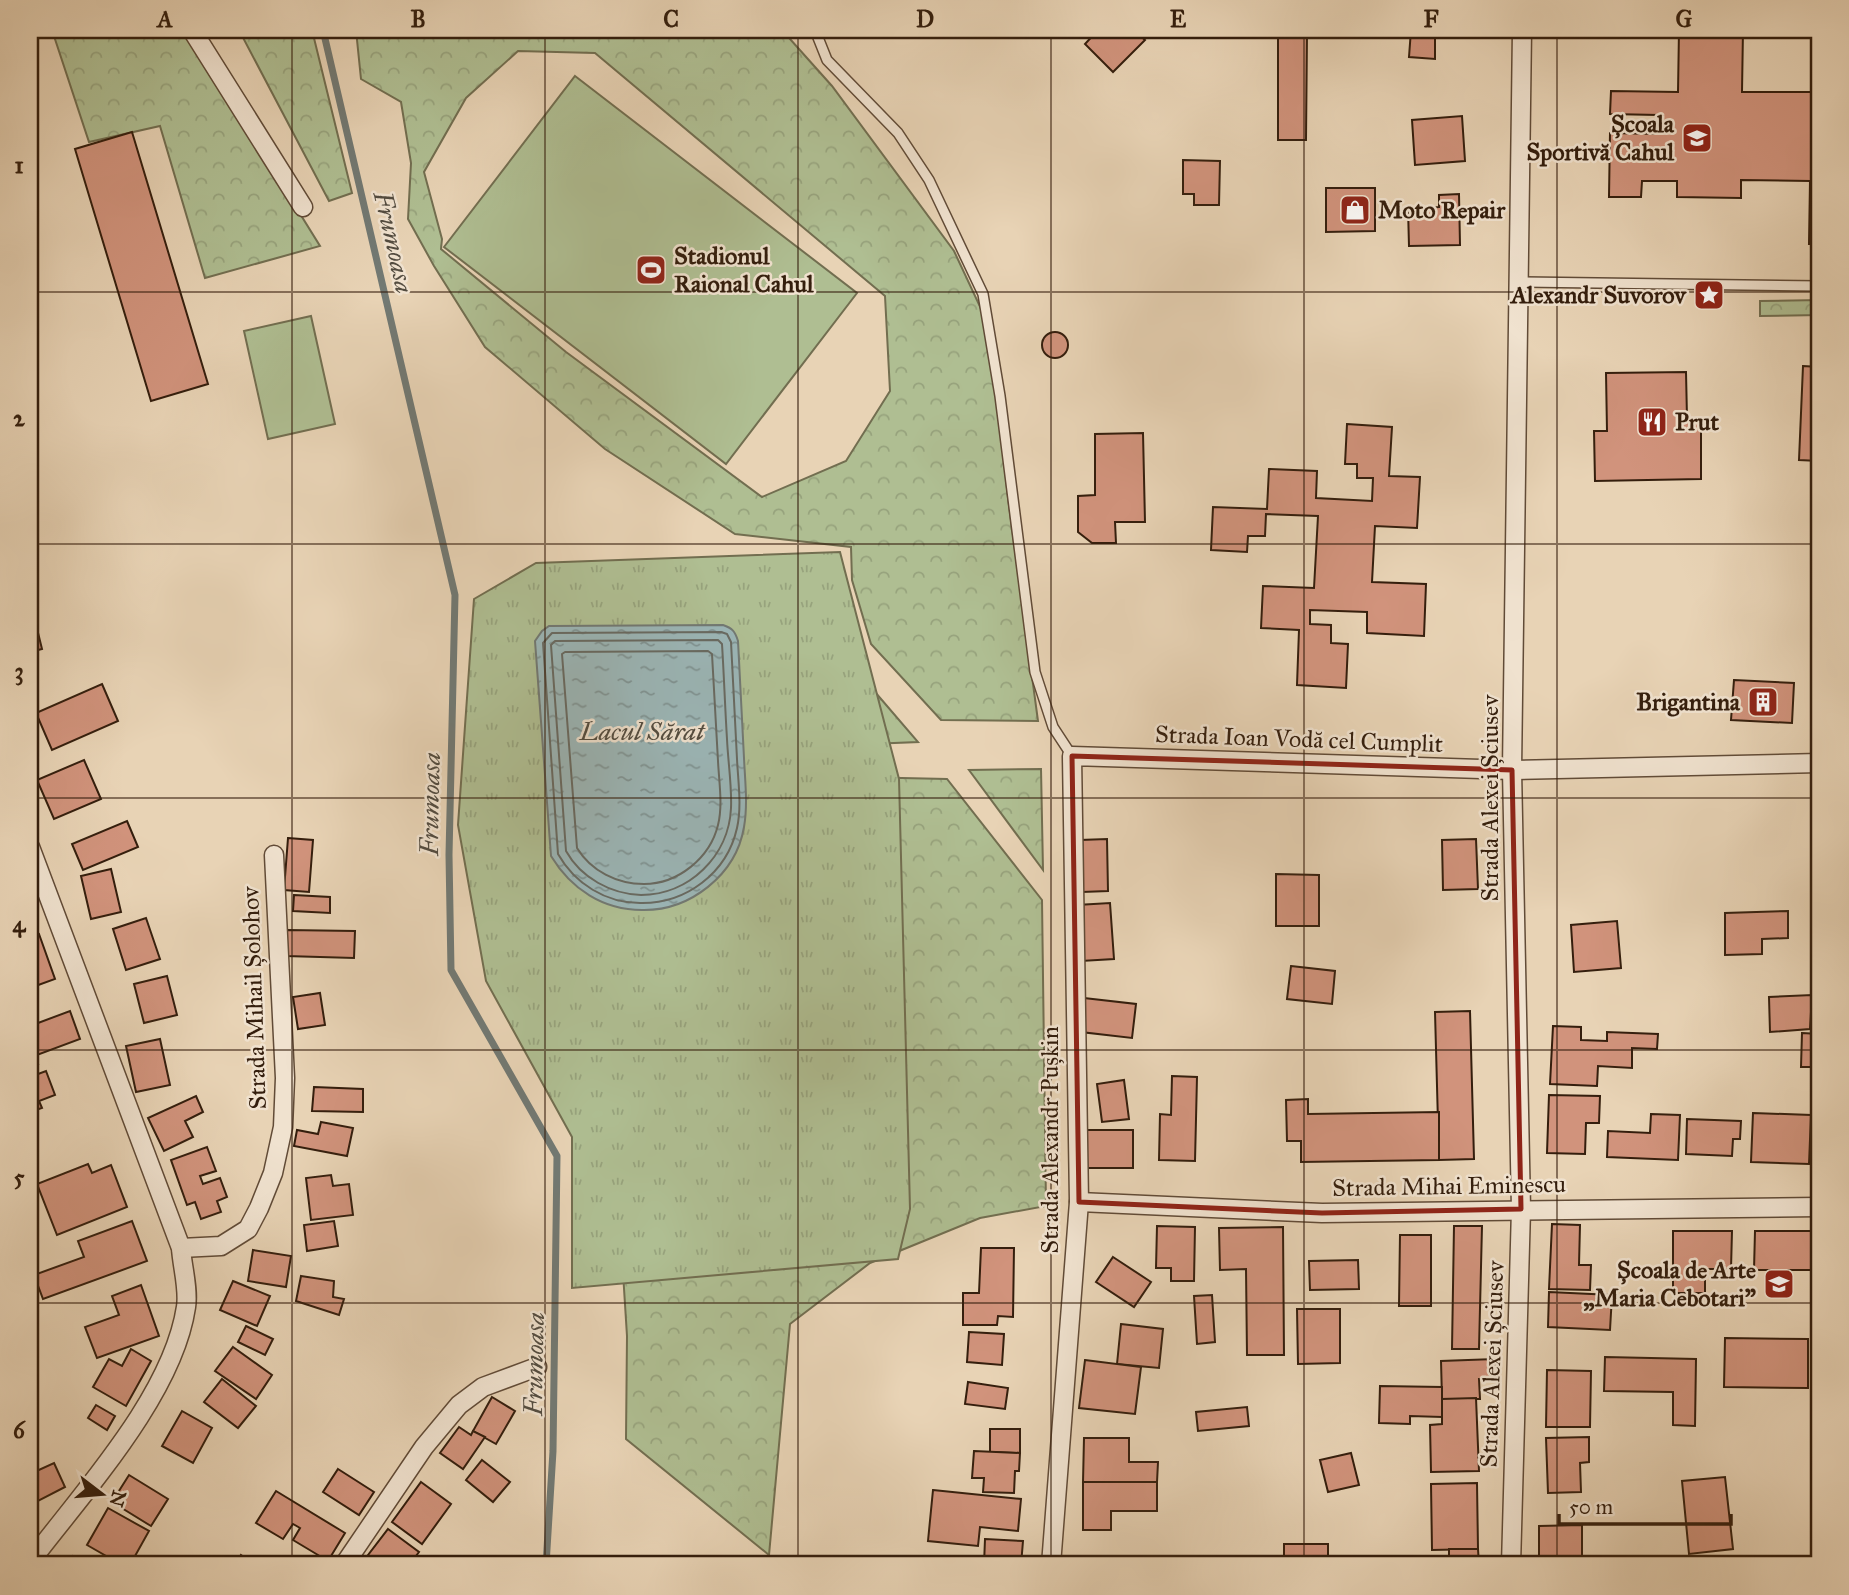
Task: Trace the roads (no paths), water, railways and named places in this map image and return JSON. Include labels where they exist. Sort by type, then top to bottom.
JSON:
[{"type":"street","points":[[192,30],[303,207]]},
{"type":"street","name":"Strada Alexei Șciusev","points":[[1511,1565],[1521,1209],[1512,770],[1522,30]]},
{"type":"street","name":"Strada Ioan Vodă cel Cumplit","points":[[1072,756],[1512,770],[1819,763]]},
{"type":"street","name":"Strada Alexandr Pușkin","points":[[1051,1565],[1079,1202],[1072,756]]},
{"type":"street","points":[[30,847],[181,1248],[187,1304],[179,1336],[164,1376],[132,1427],[30,1562]]},
{"type":"street","name":"Strada Mihail Șolohov","points":[[181,1248],[221,1246],[248,1229],[273,1173],[283,1127],[285,1077],[274,855]]},
{"type":"street","name":"Strada Mihai Eminescu","points":[[1079,1202],[1322,1213],[1819,1207]]},
{"type":"street","points":[[344,1565],[424,1447],[459,1405],[483,1387],[537,1367]]},
{"type":"lane","points":[[815,30],[827,60],[898,133],[929,180],[983,294],[1000,396],[1035,672],[1053,727],[1072,756]]},
{"type":"lane","points":[[1517,282],[1819,286]]},
{"type":"water","name":"Lacul Sărat","points":[[723,625],[733,630],[738,641],[746,801],[744,827],[739,844],[721,875],[693,897],[677,904],[642,910],[601,902],[578,888],[551,856],[535,641],[549,626]]},
{"type":"waterway","name":"Frumoasa","points":[[323,30],[455,595],[449,855],[451,970],[557,1156],[553,1451],[546,1565]]},
{"type":"place","name":"Școala Sportivă Cahul","points":[[1697,138]]},
{"type":"place","name":"Moto Repair","points":[[1355,210]]},
{"type":"place","name":"Stadionul Raional Cahul","points":[[651,270]]},
{"type":"place","name":"Alexandr Suvorov","points":[[1709,295]]},
{"type":"place","name":"Prut","points":[[1652,422]]},
{"type":"place","name":"Brigantina","points":[[1763,702]]},
{"type":"place","name":"Școala de Arte „Maria Cebotari”","points":[[1779,1284]]}]
